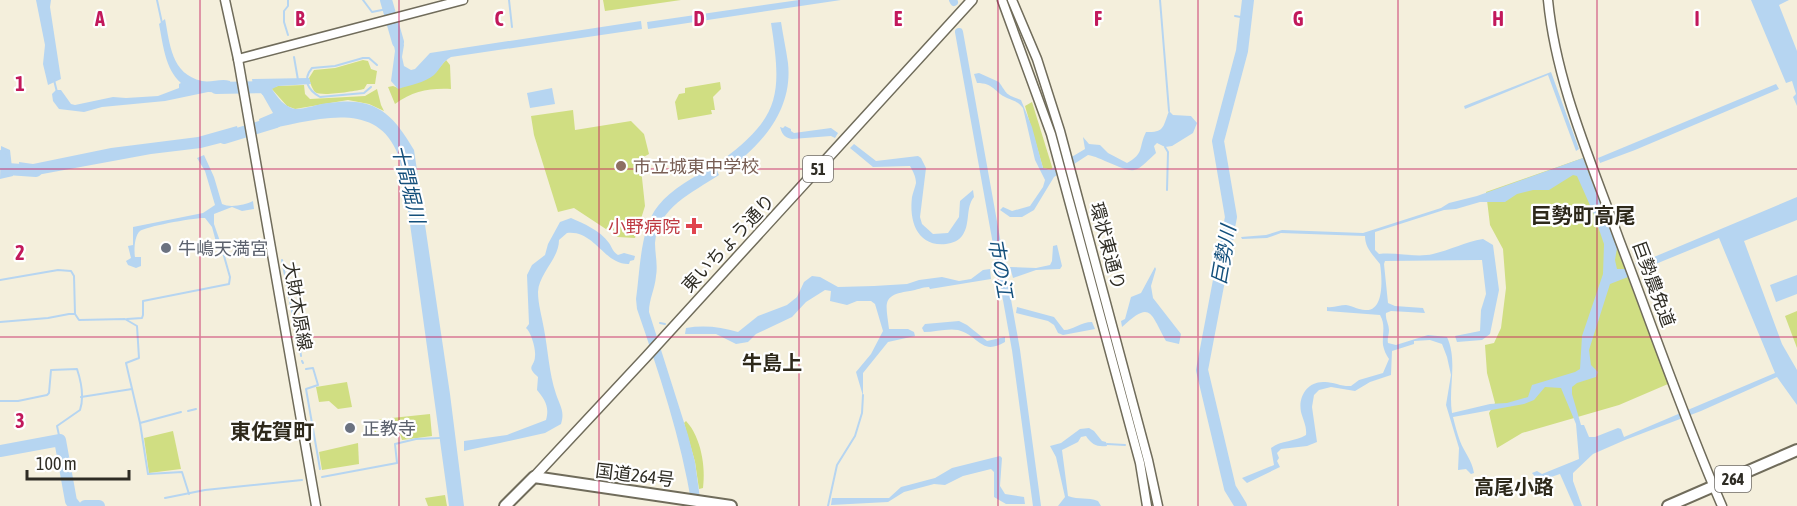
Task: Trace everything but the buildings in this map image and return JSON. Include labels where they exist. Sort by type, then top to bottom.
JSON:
[{"type":"highway","name":"264","points":[[1668,506],[1714,488],[1797,450]]},
{"type":"highway","name":"国道264号","points":[[534,477],[724,505]]},
{"type":"highway","name":"東いちょう通り","points":[[505,506],[534,477]]},
{"type":"main road","name":"東いちょう通り","points":[[534,477],[972,0]]},
{"type":"street","points":[[225,0],[238,58],[463,0]]},
{"type":"street","name":"環状東通り","points":[[1002,0],[1051,134],[1137,453],[1147,506]]},
{"type":"street","name":"環状東通り","points":[[1012,0],[1037,59],[1060,131],[1149,460],[1158,506]]},
{"type":"street","name":"巨勢農免道","points":[[1548,0],[1550,24],[1559,65],[1587,152],[1673,384],[1722,506]]},
{"type":"street","name":"大財木原線","points":[[238,58],[316,506]]},
{"type":"green space","points":[[603,0],[681,0],[605,11]]},
{"type":"green space","points":[[363,60],[368,61],[371,69],[377,71],[375,84],[367,84],[364,89],[331,94],[318,93],[313,89],[309,78],[314,70],[335,68]]},
{"type":"green space","points":[[446,60],[450,65],[451,89],[422,91],[395,104],[388,87],[398,88],[434,74]]},
{"type":"green space","points":[[720,82],[721,89],[713,97],[715,110],[711,110],[712,114],[678,120],[675,102],[679,94],[685,93],[685,88]]},
{"type":"green space","points":[[304,85],[305,94],[310,99],[365,96],[377,89],[384,111],[369,104],[348,100],[295,109],[287,106],[271,88]]},
{"type":"green space","points":[[1032,102],[1053,170],[1043,168],[1025,106]]},
{"type":"green space","points":[[573,110],[575,130],[631,121],[644,134],[649,154],[640,159],[645,206],[635,238],[618,237],[574,208],[558,212],[534,135],[531,116]]},
{"type":"green space","points":[[1583,158],[1668,384],[1619,405],[1522,433],[1497,448],[1489,413],[1495,403],[1487,373],[1485,345],[1494,343],[1501,328],[1506,288],[1503,249],[1490,225],[1486,192]]},
{"type":"green space","points":[[1797,311],[1797,348],[1785,316]]},
{"type":"green space","points":[[347,382],[352,407],[338,409],[329,401],[319,402],[316,387]]},
{"type":"green space","points":[[430,414],[432,436],[402,440],[398,427],[376,428],[376,434],[364,434],[363,421]]},
{"type":"green space","points":[[686,421],[699,444],[703,462],[703,488],[699,489],[695,462],[684,423]]},
{"type":"green space","points":[[173,431],[181,469],[149,473],[144,438]]},
{"type":"green space","points":[[358,443],[359,464],[322,470],[319,452]]},
{"type":"green space","points":[[445,495],[447,506],[428,506],[425,498]]},
{"type":"water","points":[[36,0],[51,0],[50,7],[61,79],[48,85],[43,64],[45,45]]},
{"type":"water","points":[[799,0],[841,0],[648,29],[647,22]]},
{"type":"water","points":[[1751,0],[1789,0],[1779,5],[1797,51],[1797,106],[1793,97],[1796,94],[1792,81],[1786,83]]},
{"type":"water","points":[[165,19],[174,57],[184,72],[202,81],[230,81],[233,93],[208,92],[165,101],[102,107],[84,112],[59,109],[53,101],[52,94],[56,90],[61,90],[71,104],[75,105],[113,97],[158,96],[179,88],[181,83],[171,71],[168,63],[159,24]]},
{"type":"water","points":[[641,21],[642,29],[451,57],[430,78],[398,89],[391,81],[395,51],[391,30],[396,28],[404,45],[402,57],[404,66],[411,70],[415,69],[430,53]]},
{"type":"water","points":[[781,22],[788,63],[788,80],[780,111],[763,138],[726,171],[721,161],[756,131],[773,102],[776,68],[771,23]]},
{"type":"water","points":[[1551,72],[1579,149],[1576,151],[1548,75],[1465,109],[1464,106]]},
{"type":"water","points":[[979,73],[999,82],[1007,94],[1021,100],[1032,127],[1043,168],[1050,170],[1085,149],[1083,137],[1089,144],[1100,145],[1108,153],[1127,163],[1139,153],[1146,132],[1162,128],[1169,111],[1173,115],[1191,116],[1197,123],[1193,133],[1172,146],[1165,147],[1157,143],[1154,146],[1156,153],[1134,170],[1124,169],[1088,155],[1054,177],[1034,210],[1022,217],[1010,217],[1000,210],[1003,207],[1012,211],[1030,206],[1045,180],[1035,160],[1023,108],[991,86],[977,83],[974,74]]},
{"type":"water","points":[[309,78],[311,84],[278,86],[272,89],[285,104],[296,109],[344,101],[370,105],[380,110],[398,126],[414,150],[464,506],[449,506],[406,195],[396,150],[385,133],[371,123],[354,118],[316,119],[261,130],[259,119],[273,113],[261,92],[254,91],[252,79]]},
{"type":"water","points":[[1776,84],[1779,89],[1600,163],[1598,158]]},
{"type":"water","points":[[552,88],[555,104],[530,108],[527,93]]},
{"type":"water","points":[[237,126],[240,138],[201,148],[151,154],[37,175],[20,173],[19,162],[33,164],[111,148],[198,137]]},
{"type":"water","points":[[785,126],[794,133],[831,128],[838,133],[835,138],[831,136],[792,139],[782,133],[780,127]]},
{"type":"water","points":[[854,144],[876,161],[918,156],[921,158],[926,168],[920,217],[922,224],[933,234],[948,233],[959,217],[960,201],[973,190],[974,197],[962,236],[955,242],[946,244],[936,244],[922,237],[917,231],[912,215],[912,197],[916,183],[910,166],[873,167],[850,148]]},
{"type":"water","points":[[1,146],[10,150],[13,176],[0,179]]},
{"type":"water","points":[[204,155],[214,177],[222,204],[238,206],[253,201],[254,209],[242,211],[232,207],[214,214],[214,224],[223,250],[218,249],[212,227],[205,218],[144,229],[138,233],[135,248],[135,257],[141,257],[141,266],[136,268],[128,265],[126,261],[131,258],[128,246],[133,245],[133,227],[203,213],[215,205],[205,171],[197,158]]},
{"type":"water","points":[[1583,158],[1617,248],[1615,260],[1617,269],[1625,269],[1628,277],[1610,284],[1589,350],[1591,365],[1598,372],[1596,377],[1572,387],[1581,425],[1584,425],[1589,437],[1618,428],[1621,429],[1624,437],[1775,373],[1719,238],[1641,270],[1635,263],[1797,197],[1797,220],[1744,241],[1782,344],[1797,370],[1797,405],[1777,377],[1701,411],[1593,454],[1573,473],[1573,481],[1582,506],[1574,506],[1560,474],[1539,481],[1532,473],[1537,471],[1542,474],[1579,459],[1576,424],[1561,388],[1545,387],[1534,400],[1524,404],[1453,417],[1460,441],[1474,473],[1471,474],[1466,469],[1458,470],[1459,448],[1446,405],[1451,375],[1447,357],[1442,344],[1430,340],[1414,341],[1414,344],[1392,351],[1391,375],[1370,382],[1355,391],[1331,387],[1319,390],[1314,395],[1312,407],[1317,442],[1307,446],[1281,449],[1277,453],[1280,467],[1247,483],[1242,478],[1274,465],[1271,448],[1306,435],[1300,406],[1302,396],[1308,388],[1323,382],[1351,386],[1359,380],[1383,373],[1389,359],[1383,345],[1383,326],[1380,315],[1327,311],[1327,307],[1346,305],[1363,310],[1371,309],[1376,305],[1381,292],[1380,264],[1368,248],[1365,236],[1281,233],[1267,238],[1242,239],[1241,237],[1266,235],[1282,230],[1363,233],[1441,208],[1449,203],[1477,196]],"holes":[[[1573,175],[1577,176],[1604,244],[1603,274],[1582,336],[1580,369],[1532,385],[1528,397],[1452,413],[1452,355],[1447,337],[1428,335],[1396,345],[1388,343],[1389,330],[1386,313],[1391,311],[1425,313],[1423,308],[1395,306],[1388,303],[1384,264],[1385,261],[1482,260],[1486,294],[1481,310],[1480,331],[1455,336],[1457,342],[1482,340],[1490,334],[1499,290],[1493,245],[1483,239],[1427,255],[1379,254],[1375,250],[1375,232],[1444,210],[1480,202],[1505,202],[1517,194],[1533,190],[1549,190]]]},
{"type":"water","points":[[714,165],[719,175],[678,202],[662,220],[655,243],[657,272],[649,307],[695,462],[701,506],[692,506],[676,431],[637,309],[636,299],[644,238],[652,215],[670,194]]},
{"type":"water","points":[[571,218],[601,234],[618,255],[624,253],[635,256],[629,264],[620,263],[585,237],[567,233],[559,240],[556,253],[539,285],[539,301],[552,378],[562,412],[561,424],[545,433],[464,451],[464,441],[507,435],[546,420],[547,407],[537,390],[538,377],[531,368],[535,356],[534,345],[526,328],[529,324],[527,275],[532,265],[545,255],[548,244],[560,222]]},
{"type":"water","points":[[1057,245],[1062,266],[1060,269],[1036,270],[1013,278],[1010,267],[1036,268],[1050,265],[1053,246]]},
{"type":"water","points":[[1155,267],[1151,286],[1153,298],[1181,334],[1179,344],[1166,341],[1149,313],[1139,314],[1122,327],[1121,321],[1125,319],[1131,297],[1141,293]]},
{"type":"water","points":[[990,269],[991,279],[930,289],[924,287],[890,298],[887,307],[889,329],[908,329],[914,332],[915,336],[888,342],[863,373],[863,396],[856,372],[871,354],[883,331],[875,304],[871,301],[857,301],[847,305],[830,301],[831,291],[825,290],[806,302],[792,317],[756,334],[748,342],[736,344],[716,334],[685,334],[686,328],[699,327],[738,332],[758,316],[787,305],[797,297],[804,282],[812,276],[820,277],[838,287],[874,286],[907,284],[942,277],[959,281],[971,279],[983,270]]},
{"type":"water","points":[[1797,275],[1797,294],[1776,302],[1770,285]]},
{"type":"water","points":[[1017,307],[1054,317],[1064,330],[1092,322],[1095,329],[1063,335],[1058,333],[1054,325],[1048,321],[1016,313]]},
{"type":"water","points":[[959,321],[987,341],[1005,337],[1005,342],[997,346],[985,346],[958,330],[924,332],[922,328],[925,324]]},
{"type":"water","points":[[1089,428],[1106,442],[1107,446],[1095,445],[1086,436],[1062,450],[1068,496],[1098,501],[1101,506],[1058,506],[1065,497],[1056,457],[1050,446],[1061,443],[1080,429]]},
{"type":"water","points":[[1000,456],[1002,458],[1000,486],[1005,494],[1024,497],[1025,504],[1006,504],[994,497],[994,472],[991,469],[963,476],[945,485],[934,484],[904,492],[888,502],[831,505],[832,498],[889,498],[901,487],[935,478],[952,468]]},
{"type":"waterway","points":[[157,0],[162,23]]},
{"type":"waterway","points":[[288,0],[288,6],[284,11],[284,22],[288,35]]},
{"type":"waterway","points":[[363,0],[372,12],[387,9]]},
{"type":"waterway","points":[[386,0],[398,42]]},
{"type":"waterway","points":[[509,0],[512,27]]},
{"type":"waterway","points":[[1160,0],[1169,111]]},
{"type":"waterway","name":"巨勢川","points":[[1241,506],[1230,488],[1202,370],[1231,217],[1218,141],[1242,51],[1248,0]]},
{"type":"waterway","points":[[1235,16],[1246,18]]},
{"type":"waterway","name":"市の江","points":[[959,32],[1016,350],[1037,506]]},
{"type":"waterway","points":[[294,57],[298,80]]},
{"type":"waterway","points":[[371,87],[364,93],[320,97],[310,88],[307,77],[312,68],[335,66],[363,58],[369,58],[377,65]]},
{"type":"waterway","points":[[54,80],[57,92]]},
{"type":"waterway","points":[[216,88],[264,87],[266,90]]},
{"type":"waterway","name":"十間堀川","points":[[224,138],[276,122]]},
{"type":"waterway","points":[[1165,147],[1168,152],[1167,190]]},
{"type":"waterway","name":"十間堀川","points":[[0,156],[7,169],[36,171]]},
{"type":"waterway","points":[[715,172],[725,165]]},
{"type":"waterway","name":"巨勢川","points":[[1227,239],[1233,239]]},
{"type":"waterway","points":[[127,319],[142,318],[143,301],[229,284],[230,277],[222,249]]},
{"type":"waterway","points":[[282,260],[295,327]]},
{"type":"waterway","points":[[0,280],[58,270],[71,271],[74,276],[75,314]]},
{"type":"waterway","points":[[0,322],[75,314],[79,320],[125,319],[137,326],[139,358],[126,363],[140,423],[148,474],[182,472],[189,494]]},
{"type":"waterway","points":[[660,323],[665,324]]},
{"type":"waterway","points":[[297,334],[298,343]]},
{"type":"waterway","points":[[300,348],[301,356]]},
{"type":"waterway","points":[[306,369],[313,368],[318,385],[306,389],[320,469]]},
{"type":"waterway","points":[[0,401],[18,401],[47,395],[51,370],[77,369],[82,390],[80,410],[57,426],[60,440]]},
{"type":"waterway","points":[[81,397],[132,389]]},
{"type":"waterway","points":[[828,506],[837,465],[855,436],[862,413],[863,395]]},
{"type":"waterway","points":[[188,411],[196,409]]},
{"type":"waterway","points":[[140,423],[181,412]]},
{"type":"waterway","points":[[322,477],[397,463],[395,444],[416,439],[440,438]]},
{"type":"waterway","points":[[0,451],[60,440],[71,501],[75,506]]},
{"type":"waterway","points":[[1107,444],[1125,445]]},
{"type":"waterway","points":[[165,498],[205,490],[302,480]]},
{"type":"waterway","points":[[85,506],[99,506]]},
{"type":"place","name":"市立城東中学校","points":[[621,166]]},
{"type":"place","name":"小野病院","points":[[694,226]]},
{"type":"place","name":"牛嶋天満宮","points":[[166,248]]},
{"type":"place","name":"正教寺","points":[[350,428]]},
{"type":"district","name":"巨勢町高尾","points":[[1583,215]]},
{"type":"district","name":"牛島上","points":[[772,362]]},
{"type":"district","name":"東佐賀町","points":[[272,431]]},
{"type":"district","name":"高尾小路","points":[[1514,486]]}]
